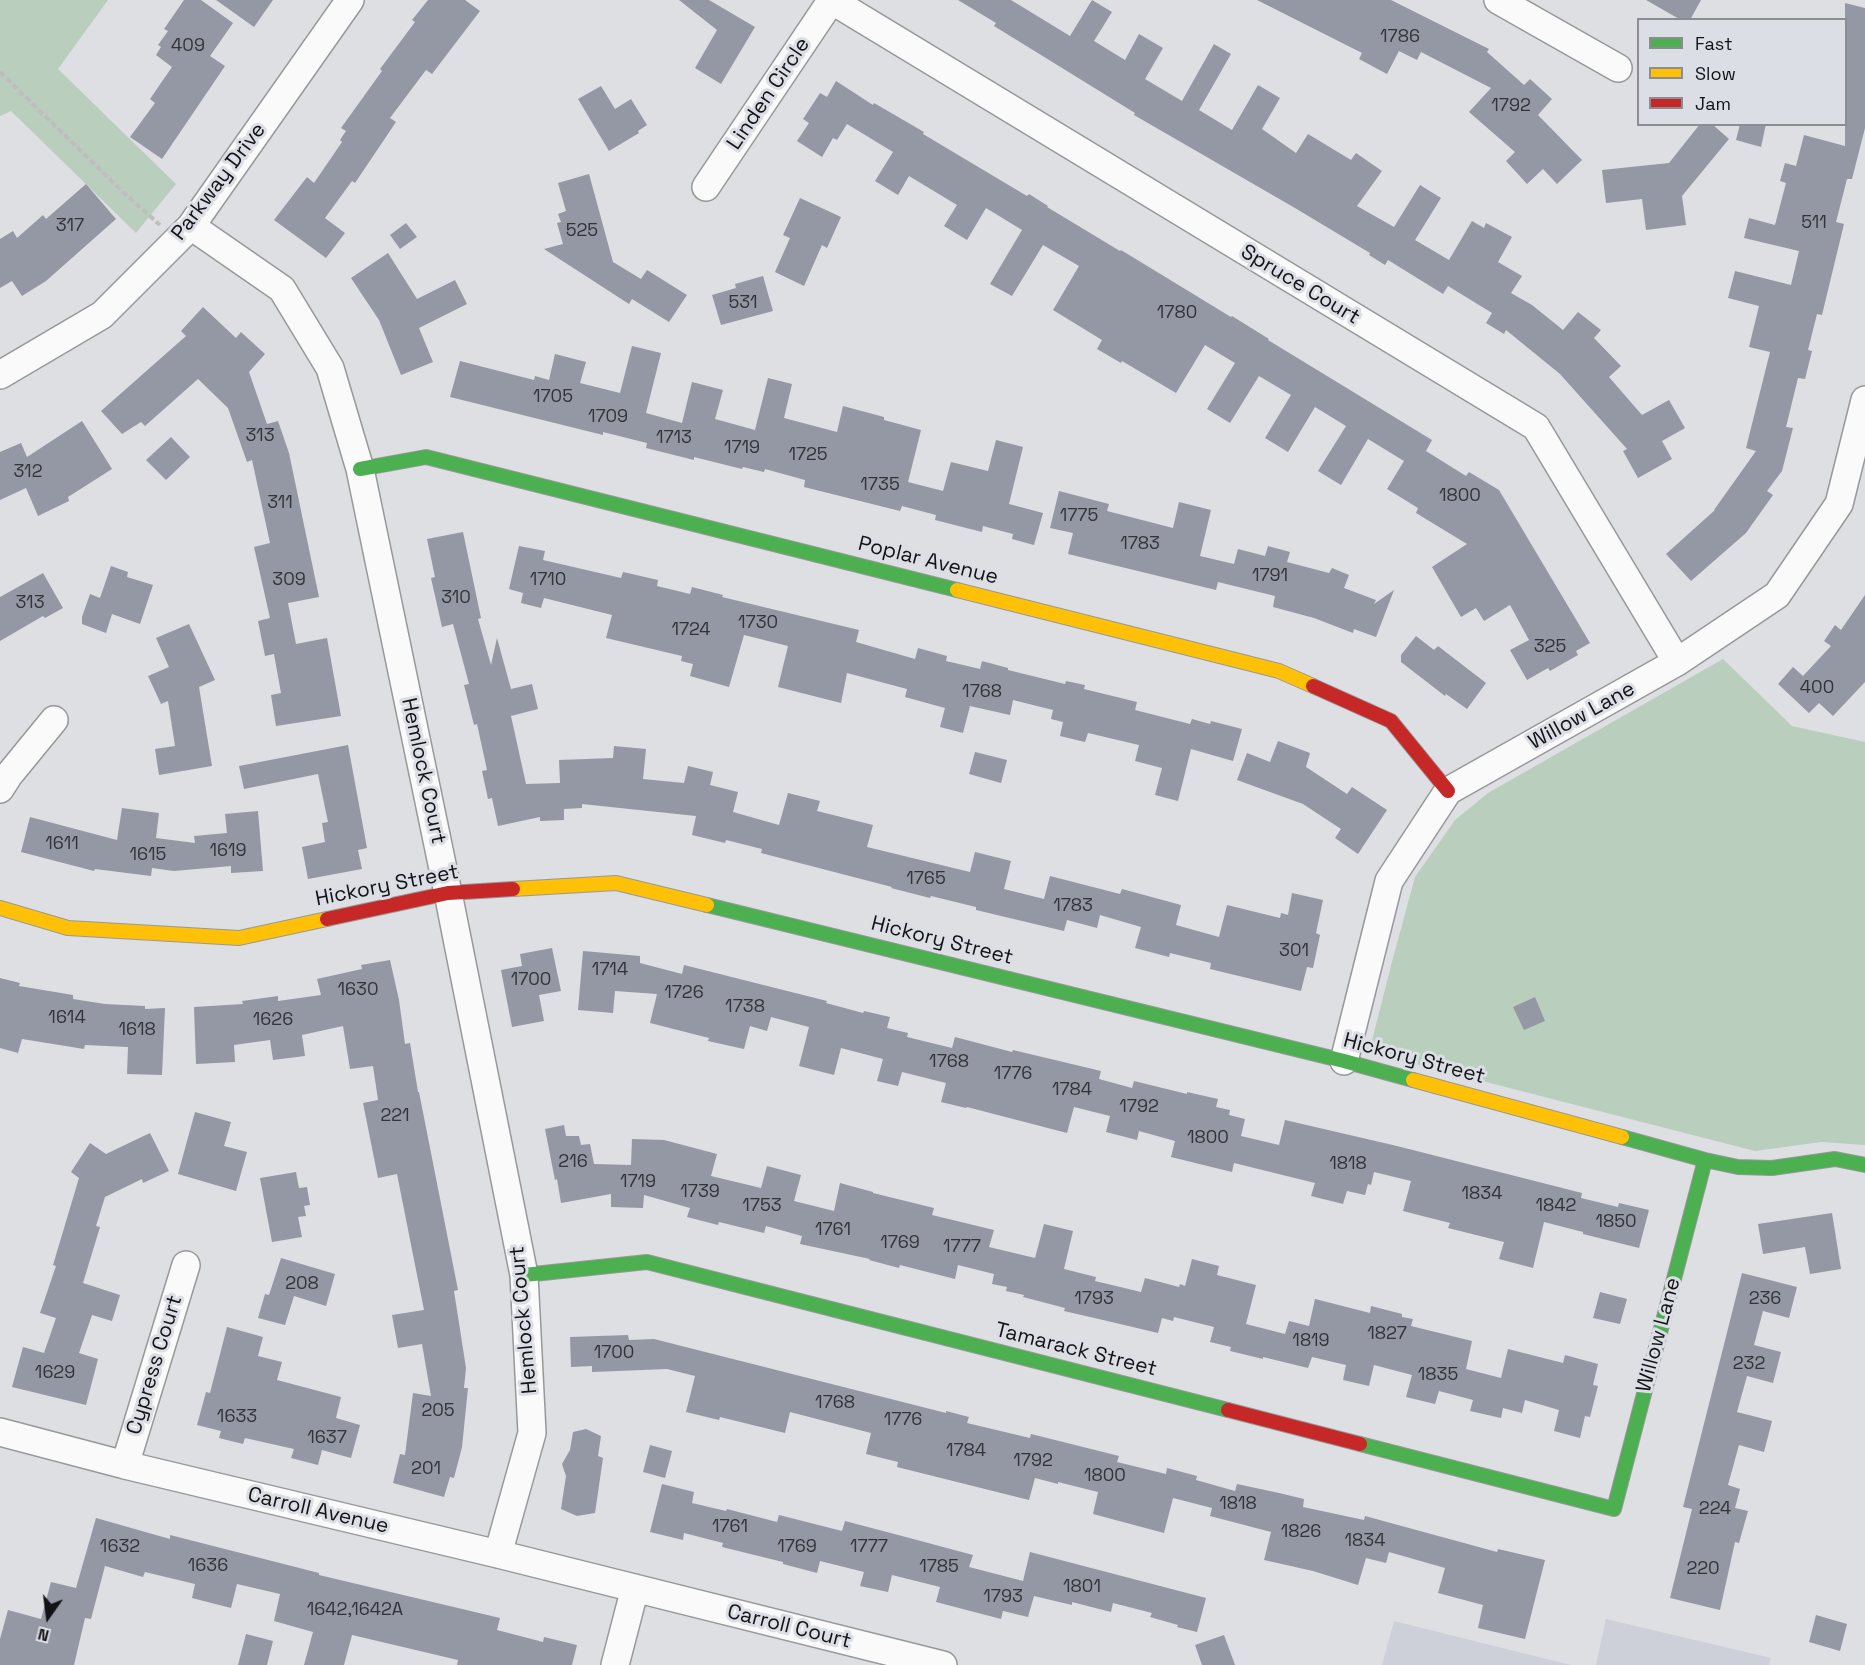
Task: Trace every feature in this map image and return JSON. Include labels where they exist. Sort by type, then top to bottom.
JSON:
[{"type":"street","name":"Parkway Drive","points":[[0,375],[102,315],[178,228],[350,0]]},
{"type":"street","name":"Linden Circle","points":[[706,187],[831,0]]},
{"type":"street","name":"Spruce Court","points":[[831,0],[1536,427],[1677,662]]},
{"type":"street","points":[[1498,0],[1618,68]]},
{"type":"street","name":"Hemlock Court","points":[[178,228],[282,289],[330,368],[360,469],[524,1275],[532,1433],[498,1554]]},
{"type":"street","name":"Willow Lane","points":[[1344,1061],[1389,881],[1448,791],[1677,662],[1777,595],[1839,504],[1865,400]]},
{"type":"street","name":"Poplar Avenue","points":[[360,469],[426,457],[1279,671],[1391,721],[1448,791]]},
{"type":"street","points":[[0,789],[54,720]]},
{"type":"street","name":"Hickory Street","points":[[0,908],[68,928],[238,938],[448,893],[616,883],[1344,1061],[1705,1160],[1738,1167],[1772,1168],[1835,1159],[1865,1165]]},
{"type":"street","name":"Willow Lane","points":[[1614,1509],[1705,1160]]},
{"type":"street","name":"Tamarack Street","points":[[524,1275],[647,1262],[1614,1509]]},
{"type":"street","name":"Cypress Court","points":[[125,1465],[186,1265]]},
{"type":"street","name":"Carroll Avenue","points":[[0,1432],[125,1465],[635,1588]]},
{"type":"street","points":[[615,1665],[635,1588]]},
{"type":"street","name":"Carroll Court","points":[[635,1588],[943,1665]]},
{"type":"path","points":[[0,72],[123,192],[178,228]]},
{"type":"shaded area","points":[[1606,1619],[1771,1658],[1769,1665],[1596,1665]]},
{"type":"shaded area","points":[[1394,1621],[1571,1665],[1382,1665]]},
{"type":"green space","points":[[0,0],[108,0],[58,69],[176,184],[136,233],[11,111],[0,116]]},
{"type":"green space","points":[[1723,659],[1792,726],[1865,742],[1865,1145],[1821,1142],[1755,1151],[1369,1052],[1415,877],[1455,820],[1488,793]]},
{"type":"building","points":[[184,0],[201,0],[233,23],[210,56],[225,66],[162,159],[130,137],[155,103],[150,99],[172,67],[156,55],[161,47],[158,45],[168,31],[164,29]]},
{"type":"building","points":[[216,0],[273,0],[254,27]]},
{"type":"building","points":[[428,0],[465,0],[480,11],[432,74],[426,70],[390,118],[396,122],[355,183],[352,181],[325,218],[345,233],[326,258],[274,220],[307,177],[314,183],[342,142],[340,140],[346,131],[341,128],[415,22],[412,20]]},
{"type":"building","points":[[679,0],[709,0],[755,27],[721,84],[695,68],[717,30]]},
{"type":"building","points":[[958,0],[1011,0],[1070,36],[1092,0],[1112,12],[1094,41],[1125,60],[1139,34],[1163,48],[1145,79],[1182,101],[1214,44],[1231,54],[1199,110],[1232,130],[1258,85],[1280,98],[1262,129],[1296,153],[1308,134],[1351,160],[1356,153],[1382,171],[1357,206],[1394,227],[1420,185],[1441,198],[1415,240],[1449,260],[1472,221],[1484,228],[1486,223],[1512,237],[1498,262],[1522,276],[1511,293],[1532,305],[1563,330],[1578,312],[1601,330],[1594,338],[1621,366],[1609,377],[1642,415],[1669,400],[1685,428],[1662,441],[1672,459],[1638,478],[1623,451],[1627,449],[1560,374],[1506,330],[1504,334],[1486,323],[1492,313],[1448,286],[1443,294],[1388,260],[1385,265],[1369,255],[1370,253],[1295,208],[1134,115],[1135,113],[994,26],[996,23]]},
{"type":"building","points":[[1257,0],[1391,0],[1489,49],[1487,52],[1524,85],[1530,79],[1552,99],[1538,115],[1582,160],[1557,184],[1543,169],[1527,184],[1506,161],[1515,152],[1469,112],[1491,88],[1421,52],[1417,60],[1399,51],[1387,74],[1359,59],[1362,53]]},
{"type":"building","points":[[1646,0],[1701,0],[1691,18],[1678,18]]},
{"type":"building","points":[[1845,3],[1865,8],[1865,128],[1852,179],[1847,179],[1836,222],[1844,224],[1822,315],[1817,314],[1808,350],[1812,351],[1805,379],[1798,378],[1786,427],[1793,428],[1782,471],[1767,491],[1773,495],[1746,533],[1691,581],[1666,554],[1715,510],[1756,451],[1746,448],[1770,352],[1749,347],[1759,306],[1728,298],[1735,271],[1791,285],[1799,251],[1744,238],[1749,218],[1775,225],[1786,183],[1780,181],[1785,163],[1796,166],[1804,135],[1845,146],[1847,18],[1845,18]]},
{"type":"building","points":[[836,81],[1232,316],[1432,440],[1426,451],[1466,476],[1469,472],[1499,490],[1590,643],[1576,651],[1578,655],[1550,671],[1548,668],[1527,680],[1510,650],[1529,640],[1510,605],[1484,621],[1476,608],[1461,617],[1432,567],[1467,544],[1416,513],[1418,508],[1387,489],[1404,461],[1368,439],[1341,485],[1318,471],[1346,426],[1315,407],[1288,452],[1265,438],[1291,395],[1259,376],[1230,423],[1207,409],[1235,363],[1205,345],[1176,393],[1097,349],[1102,340],[1053,310],[1079,266],[1043,245],[1012,296],[990,284],[1022,230],[986,208],[967,240],[944,226],[957,205],[909,176],[898,195],[875,181],[893,152],[847,124],[837,140],[833,138],[822,157],[797,141],[809,123],[803,119],[820,93],[827,97]]},
{"type":"building","points":[[601,86],[615,109],[631,99],[647,125],[638,131],[639,133],[609,151],[578,99]]},
{"type":"building","points":[[1698,126],[1714,126],[1729,139],[1682,196],[1686,225],[1646,230],[1642,199],[1606,203],[1602,170],[1669,163]]},
{"type":"building","points":[[1740,126],[1766,126],[1761,147],[1736,140]]},
{"type":"building","points":[[589,174],[613,262],[641,279],[647,270],[687,295],[669,322],[632,299],[629,304],[544,249],[563,244],[557,223],[561,222],[558,214],[566,211],[558,183]]},
{"type":"building","points":[[86,184],[116,219],[46,281],[22,296],[12,281],[0,288],[0,239],[13,231],[17,238],[43,215],[46,219]]},
{"type":"building","points":[[800,198],[841,217],[827,248],[822,245],[804,286],[775,272],[790,238],[783,235]]},
{"type":"building","points":[[406,223],[417,237],[400,249],[390,235]]},
{"type":"building","points":[[388,253],[417,299],[455,280],[467,304],[419,328],[433,362],[401,375],[379,320],[351,278]]},
{"type":"building","points":[[763,276],[773,311],[721,325],[712,295],[736,288],[735,284]]},
{"type":"building","points":[[203,307],[236,338],[241,332],[265,354],[249,372],[267,424],[278,421],[289,453],[319,597],[288,603],[296,644],[327,638],[341,716],[276,726],[271,695],[281,693],[274,654],[265,656],[258,621],[270,618],[254,547],[270,543],[252,460],[247,462],[228,408],[198,379],[145,426],[141,422],[122,434],[101,411],[186,336],[181,331]]},
{"type":"building","points":[[632,346],[661,353],[646,413],[682,423],[692,382],[723,390],[715,419],[755,430],[768,378],[792,384],[784,418],[837,432],[843,406],[921,430],[908,482],[943,491],[951,462],[988,471],[996,440],[1023,447],[1009,504],[1043,513],[1034,545],[1012,539],[1013,534],[983,526],[982,532],[935,520],[936,515],[902,506],[900,511],[804,487],[805,480],[765,469],[764,472],[694,457],[694,460],[646,448],[647,443],[603,432],[603,435],[450,397],[460,361],[534,380],[535,376],[549,380],[555,354],[586,362],[580,383],[620,393]]},
{"type":"building","points":[[82,421],[112,469],[68,497],[69,501],[38,516],[26,488],[0,500],[0,452],[21,443],[27,457]]},
{"type":"building","points":[[171,437],[190,457],[166,480],[146,460]]},
{"type":"building","points":[[1059,491],[1109,504],[1107,511],[1173,528],[1179,502],[1211,510],[1200,556],[1234,564],[1238,549],[1265,556],[1268,546],[1290,552],[1287,562],[1329,573],[1332,568],[1349,575],[1344,588],[1376,600],[1374,604],[1394,590],[1376,637],[1354,629],[1353,633],[1314,618],[1273,607],[1275,596],[1218,582],[1216,590],[1068,554],[1073,533],[1050,528]]},
{"type":"building","points":[[463,532],[481,618],[478,619],[491,665],[497,638],[511,689],[532,684],[538,709],[511,716],[526,784],[560,783],[559,760],[613,758],[614,746],[646,749],[643,779],[684,783],[688,766],[713,772],[710,785],[738,792],[733,812],[779,825],[788,793],[820,801],[817,811],[873,825],[867,847],[970,872],[975,852],[1011,861],[1004,889],[1044,899],[1050,876],[1120,894],[1122,889],[1181,905],[1176,925],[1219,937],[1227,905],[1280,918],[1281,913],[1288,915],[1292,893],[1323,900],[1316,933],[1320,935],[1313,968],[1307,967],[1301,991],[1210,969],[1211,963],[1170,953],[1169,957],[1135,948],[1141,927],[1100,915],[1097,928],[1067,920],[1064,931],[761,853],[762,849],[692,835],[696,816],[582,804],[582,808],[564,809],[564,820],[540,821],[540,817],[498,826],[492,798],[488,799],[482,771],[487,770],[477,724],[474,725],[464,685],[469,684],[453,624],[442,627],[431,578],[435,577],[427,539]]},
{"type":"building","points":[[519,546],[545,551],[543,560],[621,578],[623,572],[658,580],[657,586],[690,594],[692,587],[723,595],[722,597],[859,630],[856,642],[915,659],[918,648],[947,656],[946,661],[980,669],[982,661],[1065,684],[1066,681],[1085,685],[1084,689],[1137,702],[1135,710],[1190,724],[1192,719],[1242,729],[1233,761],[1191,749],[1178,801],[1155,795],[1162,768],[1135,761],[1139,745],[1088,733],[1085,742],[1060,736],[1063,722],[1051,719],[1053,710],[1013,700],[1010,715],[970,706],[963,733],[940,727],[945,708],[905,697],[907,689],[847,673],[841,703],[778,687],[788,646],[744,635],[729,687],[690,676],[693,664],[681,661],[682,656],[606,638],[612,615],[544,598],[541,608],[521,603],[523,593],[509,589]]},
{"type":"building","points":[[111,566],[128,572],[127,577],[153,585],[140,624],[112,614],[106,633],[82,624],[82,617],[90,594],[100,598]]},
{"type":"building","points":[[43,573],[63,608],[45,618],[43,616],[0,641],[0,597]]},
{"type":"building","points":[[1865,595],[1865,682],[1833,716],[1819,703],[1809,713],[1778,684],[1793,667],[1803,676],[1831,646],[1824,641],[1835,625],[1841,630]]},
{"type":"building","points":[[189,624],[215,680],[199,687],[212,766],[159,775],[155,749],[175,746],[168,701],[161,704],[148,676],[169,667],[156,638]]},
{"type":"building","points":[[1416,636],[1434,650],[1438,646],[1486,683],[1467,709],[1446,694],[1445,696],[1401,662],[1401,655]]},
{"type":"building","points":[[1278,741],[1310,753],[1306,767],[1347,794],[1352,787],[1387,810],[1358,854],[1335,838],[1341,829],[1303,804],[1237,780],[1247,753],[1270,762]]},
{"type":"building","points":[[348,745],[367,848],[358,850],[362,869],[308,879],[302,847],[325,842],[322,823],[328,822],[318,774],[244,789],[239,766]]},
{"type":"building","points":[[975,752],[1007,760],[1001,783],[969,774]]},
{"type":"building","points":[[122,808],[159,813],[156,838],[195,843],[194,836],[227,833],[225,814],[258,811],[263,871],[231,873],[231,866],[174,871],[152,868],[151,876],[95,869],[94,871],[21,852],[30,817],[117,840]]},
{"type":"building","points":[[552,948],[561,991],[539,995],[544,1021],[512,1027],[501,970],[522,966],[520,954]]},
{"type":"building","points":[[583,951],[640,956],[640,963],[682,974],[684,965],[827,1001],[826,1003],[863,1013],[864,1011],[890,1017],[887,1028],[908,1033],[907,1037],[952,1048],[955,1037],[1101,1071],[1099,1079],[1132,1088],[1134,1081],[1218,1099],[1216,1107],[1230,1110],[1229,1115],[1245,1119],[1241,1136],[1279,1145],[1285,1120],[1582,1193],[1581,1198],[1618,1207],[1619,1203],[1649,1210],[1639,1248],[1544,1222],[1533,1268],[1499,1259],[1504,1242],[1448,1228],[1450,1223],[1403,1211],[1411,1181],[1374,1172],[1371,1185],[1368,1184],[1365,1195],[1347,1191],[1343,1204],[1311,1196],[1315,1183],[1234,1163],[1232,1172],[1171,1157],[1175,1141],[1139,1131],[1137,1140],[1106,1132],[1110,1116],[1074,1107],[1067,1133],[941,1102],[946,1083],[902,1072],[898,1086],[877,1081],[883,1059],[841,1048],[834,1075],[799,1066],[809,1027],[771,1017],[767,1031],[750,1026],[744,1049],[708,1041],[709,1038],[650,1023],[657,994],[615,991],[613,1013],[578,1010]]},
{"type":"building","points":[[390,960],[399,1000],[405,1044],[410,1043],[458,1290],[454,1291],[466,1368],[464,1388],[468,1388],[462,1447],[454,1478],[450,1477],[444,1497],[393,1483],[400,1454],[405,1455],[413,1393],[431,1396],[422,1344],[398,1348],[392,1315],[424,1310],[397,1174],[378,1178],[363,1103],[378,1100],[373,1066],[350,1069],[343,1026],[302,1035],[305,1056],[273,1060],[270,1040],[234,1045],[235,1062],[196,1064],[194,1007],[243,1004],[242,1001],[278,996],[278,1001],[321,995],[317,979],[362,969],[361,965]]},
{"type":"building","points":[[0,978],[20,983],[19,986],[73,995],[73,999],[105,1004],[145,1006],[145,1009],[165,1008],[162,1075],[127,1074],[128,1047],[85,1045],[84,1049],[22,1039],[18,1053],[0,1048]]},
{"type":"building","points":[[1535,997],[1545,1021],[1524,1030],[1513,1007]]},
{"type":"building","points":[[195,1112],[231,1122],[224,1146],[247,1152],[236,1191],[178,1174]]},
{"type":"building","points":[[564,1125],[566,1136],[579,1136],[581,1145],[590,1144],[594,1164],[631,1165],[632,1139],[664,1140],[717,1154],[711,1176],[761,1188],[767,1166],[801,1175],[794,1201],[834,1211],[840,1183],[934,1208],[932,1215],[994,1230],[989,1247],[1035,1258],[1044,1224],[1073,1231],[1064,1269],[1096,1277],[1095,1281],[1141,1292],[1145,1278],[1179,1287],[1180,1284],[1185,1286],[1192,1259],[1219,1266],[1217,1275],[1256,1285],[1246,1324],[1285,1334],[1289,1321],[1309,1326],[1315,1299],[1370,1313],[1371,1306],[1402,1314],[1402,1317],[1413,1319],[1411,1326],[1472,1341],[1466,1369],[1501,1378],[1508,1349],[1563,1363],[1565,1355],[1598,1364],[1593,1385],[1598,1386],[1590,1417],[1585,1416],[1580,1438],[1554,1431],[1559,1410],[1525,1400],[1522,1413],[1503,1408],[1501,1418],[1470,1411],[1473,1400],[1439,1391],[1435,1404],[1406,1397],[1412,1375],[1374,1365],[1369,1386],[1343,1380],[1346,1365],[1312,1357],[1308,1368],[1230,1351],[1231,1347],[1210,1342],[1214,1327],[1174,1317],[1173,1321],[1162,1318],[1158,1333],[1064,1311],[1065,1308],[1006,1291],[1007,1287],[992,1284],[994,1274],[958,1265],[955,1279],[900,1265],[899,1268],[870,1259],[800,1244],[802,1236],[766,1226],[764,1233],[687,1217],[690,1208],[644,1195],[643,1208],[611,1207],[611,1194],[561,1203],[545,1129]]},
{"type":"building","points":[[150,1133],[169,1171],[143,1183],[142,1179],[105,1197],[96,1226],[100,1227],[83,1283],[120,1295],[112,1321],[92,1315],[79,1353],[98,1359],[86,1405],[12,1387],[23,1347],[44,1353],[56,1318],[40,1313],[56,1266],[53,1265],[79,1178],[71,1172],[90,1143],[106,1154]]},
{"type":"building","points":[[296,1172],[299,1188],[307,1187],[310,1205],[304,1206],[306,1216],[298,1217],[302,1237],[272,1242],[260,1178]]},
{"type":"building","points":[[1832,1213],[1841,1269],[1810,1274],[1805,1247],[1763,1254],[1758,1224]]},
{"type":"building","points":[[281,1258],[335,1274],[326,1306],[294,1296],[285,1325],[258,1318],[265,1294],[269,1295]]},
{"type":"building","points":[[1742,1273],[1797,1287],[1789,1318],[1763,1311],[1754,1345],[1781,1352],[1773,1383],[1747,1376],[1737,1412],[1772,1421],[1764,1452],[1739,1445],[1728,1485],[1740,1489],[1735,1508],[1748,1511],[1739,1543],[1735,1542],[1720,1610],[1670,1598],[1692,1509],[1683,1507]]},
{"type":"building","points":[[1600,1292],[1627,1299],[1620,1324],[1593,1318]]},
{"type":"building","points":[[227,1327],[263,1337],[258,1356],[282,1362],[277,1380],[341,1397],[336,1418],[360,1425],[351,1458],[322,1450],[318,1465],[291,1458],[294,1449],[245,1438],[243,1444],[219,1438],[221,1431],[197,1425],[206,1392],[210,1393]]},
{"type":"building","points":[[628,1335],[629,1340],[654,1339],[946,1413],[946,1411],[969,1417],[967,1423],[1030,1438],[1031,1434],[1119,1456],[1117,1462],[1166,1474],[1167,1468],[1197,1476],[1196,1480],[1235,1491],[1237,1484],[1279,1493],[1304,1499],[1303,1507],[1364,1520],[1365,1516],[1497,1552],[1498,1549],[1545,1560],[1525,1639],[1478,1628],[1483,1605],[1438,1593],[1445,1568],[1389,1552],[1386,1563],[1366,1558],[1358,1585],[1313,1571],[1264,1560],[1271,1532],[1210,1516],[1212,1508],[1173,1498],[1164,1533],[1093,1514],[1098,1492],[1058,1482],[1058,1484],[1035,1478],[1029,1500],[897,1467],[898,1462],[866,1454],[871,1433],[790,1412],[785,1433],[720,1417],[719,1420],[686,1412],[695,1376],[667,1369],[592,1372],[592,1366],[571,1367],[570,1337]]},
{"type":"building","points":[[586,1429],[601,1436],[598,1456],[603,1458],[595,1513],[577,1516],[561,1509],[566,1476],[562,1464],[570,1450],[573,1432]]},
{"type":"building","points":[[650,1445],[672,1451],[665,1478],[643,1472]]},
{"type":"building","points":[[662,1484],[694,1492],[692,1503],[726,1511],[727,1509],[777,1522],[779,1515],[842,1531],[845,1521],[973,1555],[969,1567],[1023,1581],[1030,1552],[1206,1598],[1197,1632],[1150,1617],[1152,1613],[1113,1603],[1111,1612],[1072,1602],[1072,1605],[1034,1596],[1028,1617],[1003,1611],[1001,1619],[936,1602],[940,1587],[892,1575],[888,1592],[860,1586],[864,1572],[820,1561],[817,1573],[722,1547],[723,1543],[684,1533],[683,1540],[650,1532]]},
{"type":"building","points":[[96,1518],[170,1539],[170,1535],[319,1573],[319,1575],[500,1618],[497,1630],[543,1642],[544,1637],[577,1645],[572,1665],[457,1665],[458,1660],[352,1635],[344,1665],[304,1665],[313,1632],[274,1621],[280,1594],[237,1584],[231,1608],[192,1598],[195,1584],[145,1572],[143,1577],[105,1566],[91,1619],[85,1618],[74,1665],[0,1665],[0,1639],[8,1610],[41,1619],[51,1582],[76,1588]]},
{"type":"building","points":[[1816,1615],[1847,1624],[1840,1651],[1809,1642]]},
{"type":"building","points":[[246,1634],[273,1641],[267,1665],[238,1665]]},
{"type":"building","points":[[1224,1635],[1235,1665],[1202,1665],[1195,1645]]},
{"type":"traffic: fast","points":[[360,469],[426,457],[957,590]]},
{"type":"traffic: fast","points":[[707,905],[1344,1061],[1413,1080]]},
{"type":"traffic: fast","points":[[1622,1137],[1738,1167],[1772,1168],[1835,1159],[1865,1165]]},
{"type":"traffic: fast","points":[[1360,1444],[1614,1509],[1705,1160]]},
{"type":"traffic: fast","points":[[524,1275],[647,1262],[1228,1410]]},
{"type":"traffic: slow","points":[[957,590],[1279,671],[1313,686]]},
{"type":"traffic: slow","points":[[513,889],[616,883],[707,905]]},
{"type":"traffic: slow","points":[[0,908],[68,928],[239,938],[327,919]]},
{"type":"traffic: slow","points":[[1413,1080],[1622,1137]]},
{"type":"traffic: jam","points":[[1313,686],[1391,721],[1448,791]]},
{"type":"traffic: jam","points":[[327,919],[448,893],[513,889]]},
{"type":"traffic: jam","points":[[1228,1410],[1360,1444]]}]
